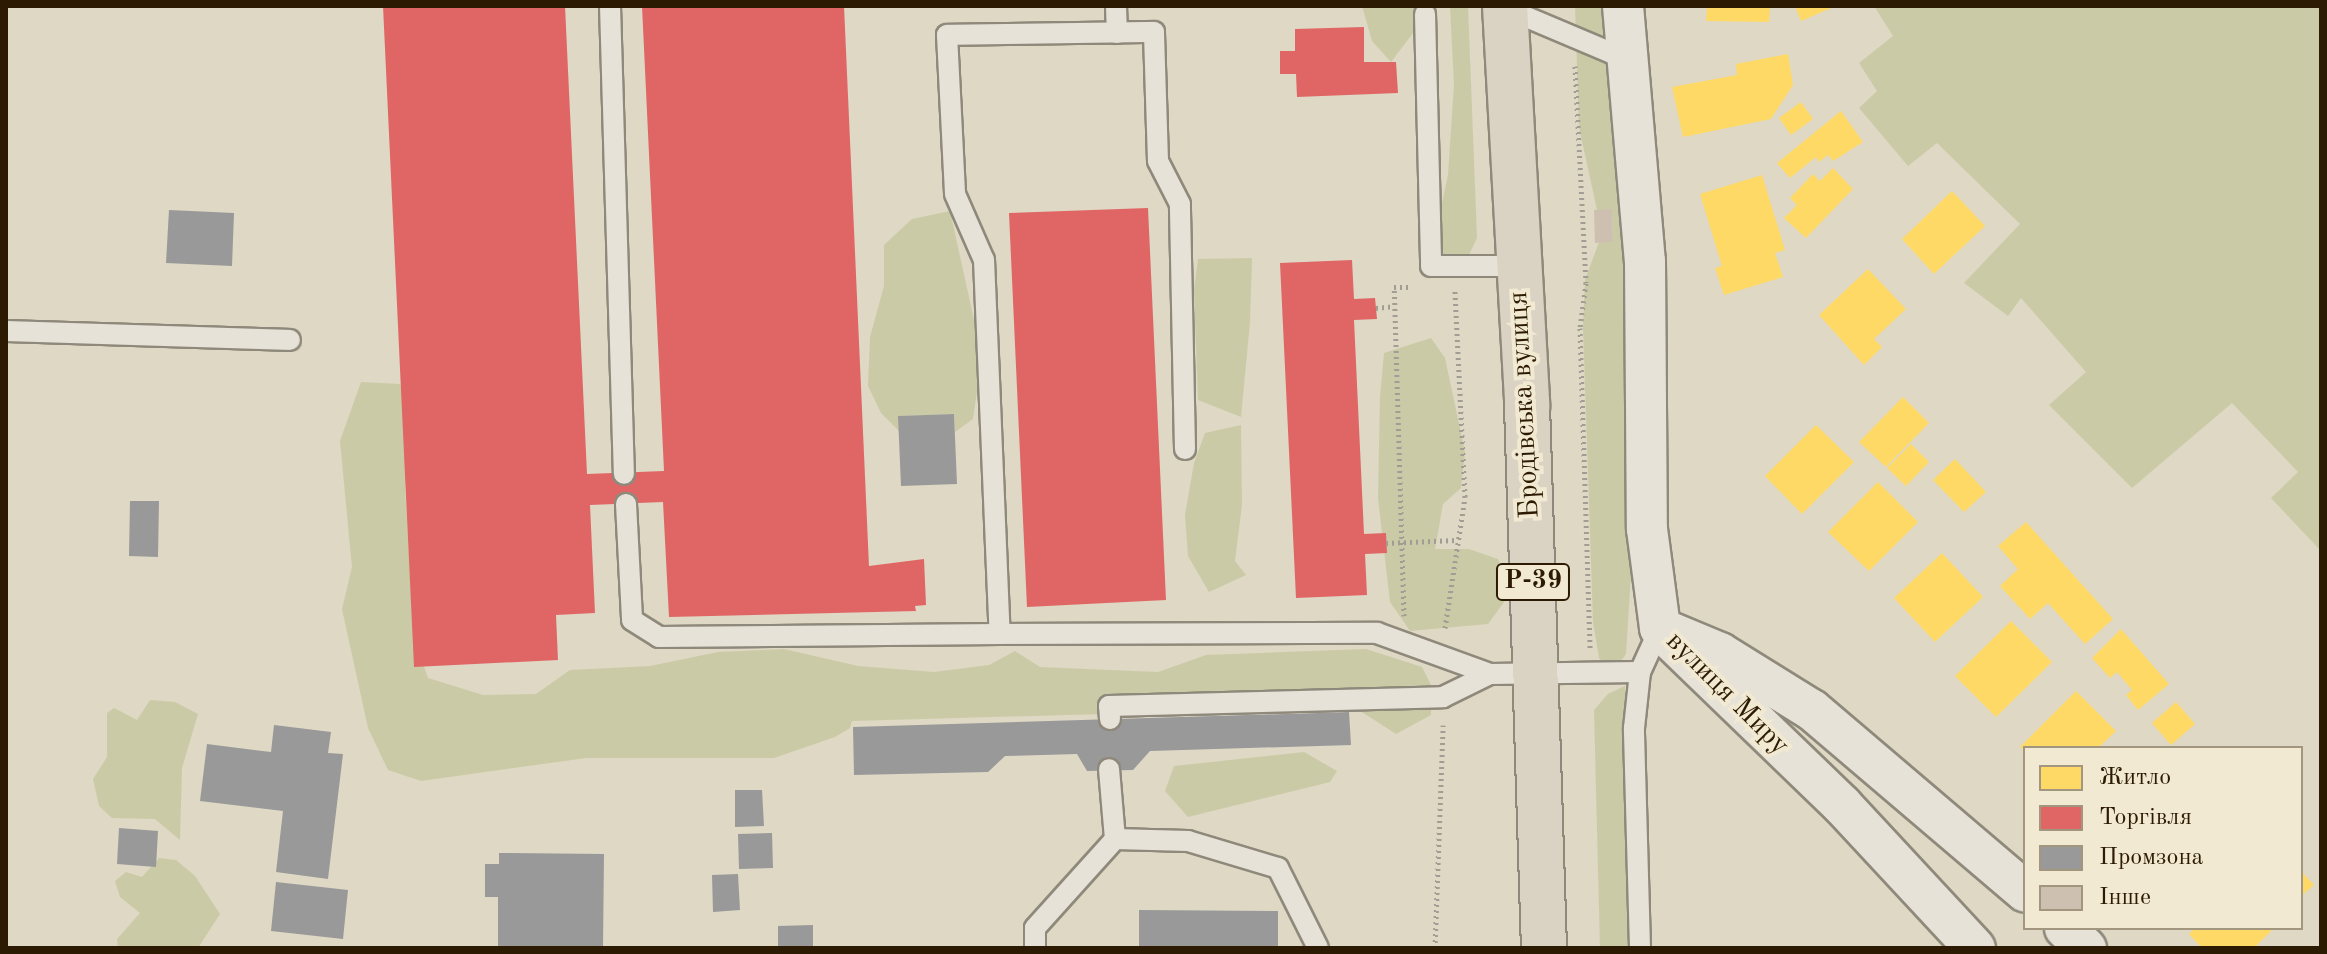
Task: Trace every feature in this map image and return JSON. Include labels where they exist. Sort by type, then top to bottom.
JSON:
[{"type":"main road","name":"Бродівська вулиця","points":[[1505,7],[1536,677],[1544,948]]},
{"type":"street","points":[[1623,6],[1645,261],[1647,529],[1660,628]]},
{"type":"street","name":"вулиця Миру","points":[[1660,628],[1720,653],[1812,710],[2023,889]]},
{"type":"street","name":"вулиця Миру","points":[[1660,628],[1704,677],[1842,805],[1975,948]]},
{"type":"street","points":[[2067,930],[2086,948]]},
{"type":"lane","points":[[610,6],[624,474]]},
{"type":"lane","points":[[1116,6],[1117,33]]},
{"type":"lane","points":[[1505,7],[1628,60]]},
{"type":"lane","points":[[1425,14],[1431,266],[1518,266]]},
{"type":"lane","points":[[1000,634],[984,260],[955,194],[947,35],[1154,32],[1158,161],[1180,204],[1185,449]]},
{"type":"lane","points":[[6,331],[290,340]]},
{"type":"lane","points":[[626,504],[632,620],[659,637],[1377,633],[1490,674],[1536,677],[1640,672]]},
{"type":"lane","points":[[1640,948],[1634,728],[1640,672],[1660,628]]},
{"type":"lane","points":[[1110,719],[1109,706],[1443,697],[1490,674]]},
{"type":"lane","points":[[1035,948],[1035,928],[1115,839],[1109,769]]},
{"type":"lane","points":[[1115,839],[1188,841],[1278,868],[1318,948]]},
{"type":"path","points":[[1574,38],[1586,283],[1580,328],[1591,676]]},
{"type":"path","points":[[1443,286],[1469,285]]},
{"type":"path","points":[[1442,656],[1456,540],[1465,497],[1454,286]]},
{"type":"path","points":[[1406,643],[1394,287],[1421,287]]},
{"type":"path","points":[[1376,308],[1394,306]]},
{"type":"path","points":[[1386,543],[1456,540]]},
{"type":"path","points":[[1435,948],[1443,697]]},
{"type":"green space","points":[[1362,6],[1426,6],[1419,8],[1413,33],[1391,62],[1372,41]]},
{"type":"green space","points":[[1450,6],[1468,6],[1477,238],[1464,265],[1440,262],[1439,218],[1448,175],[1454,84]]},
{"type":"green space","points":[[1575,6],[1603,6],[1629,235],[1632,559],[1626,654],[1618,665],[1607,667],[1599,658],[1593,622],[1583,328],[1585,280],[1599,242],[1613,242],[1612,210],[1597,210],[1579,127]]},
{"type":"green space","points":[[1874,6],[2321,6],[2321,551],[2271,498],[2298,472],[2232,403],[2132,488],[2049,405],[2086,372],[2021,298],[2008,316],[1964,283],[2020,224],[1937,143],[1908,166],[1859,108],[1877,91],[1859,63],[1893,36]]},
{"type":"green space","points":[[950,211],[982,356],[973,419],[955,432],[954,414],[899,416],[899,431],[881,413],[868,386],[870,337],[884,286],[884,245],[912,219]]},
{"type":"green space","points":[[1252,258],[1250,322],[1241,417],[1198,400],[1194,290],[1198,259]]},
{"type":"green space","points":[[1431,338],[1445,358],[1465,452],[1461,488],[1443,504],[1435,549],[1469,549],[1498,559],[1510,594],[1488,624],[1410,631],[1390,602],[1378,498],[1380,396],[1384,353]]},
{"type":"green space","points":[[361,382],[400,384],[417,420],[405,488],[414,639],[428,678],[483,695],[536,694],[570,670],[650,666],[718,652],[784,649],[858,666],[934,672],[989,665],[1015,651],[1040,667],[1158,672],[1206,655],[1366,649],[1422,667],[1431,685],[1431,715],[1396,734],[1354,707],[852,721],[850,728],[835,737],[774,758],[586,758],[421,781],[388,770],[368,728],[342,609],[352,567],[340,441]]},
{"type":"green space","points":[[1241,425],[1242,505],[1235,561],[1246,575],[1209,592],[1188,556],[1185,515],[1194,463],[1205,433]]},
{"type":"green space","points":[[1625,686],[1628,948],[1600,948],[1594,710],[1608,694]]},
{"type":"green space","points":[[150,700],[175,702],[198,714],[182,768],[180,840],[155,819],[112,818],[99,806],[93,779],[107,757],[107,713],[114,708],[137,720]]},
{"type":"green space","points":[[1304,752],[1337,771],[1330,782],[1188,817],[1165,791],[1174,766]]},
{"type":"green space","points":[[159,858],[176,860],[195,876],[220,914],[198,948],[118,948],[117,939],[140,913],[120,897],[115,881],[126,872],[142,877]]},
{"type":"building: Житло","points":[[1707,6],[1770,6],[1769,22],[1706,21]]},
{"type":"building: Житло","points":[[1795,6],[1836,6],[1801,21]]},
{"type":"building: Житло","points":[[1788,54],[1793,85],[1771,119],[1683,137],[1672,87],[1737,75],[1736,64]]},
{"type":"building: Житло","points":[[1801,102],[1813,119],[1791,135],[1779,118]]},
{"type":"building: Житло","points":[[1841,111],[1863,142],[1833,161],[1828,155],[1819,162],[1816,157],[1790,178],[1777,163]]},
{"type":"building: Житло","points":[[1833,168],[1853,189],[1806,238],[1784,218],[1797,205],[1790,198],[1813,174],[1820,181]]},
{"type":"building: Житло","points":[[1762,175],[1785,250],[1775,253],[1783,277],[1724,295],[1715,268],[1722,266],[1700,194]]},
{"type":"building: Житло","points":[[1952,191],[1985,226],[1934,274],[1902,239]]},
{"type":"building: Житло","points":[[1868,269],[1906,309],[1874,339],[1882,347],[1864,365],[1819,315]]},
{"type":"building: Житло","points":[[1903,397],[1929,423],[1886,467],[1859,442]]},
{"type":"building: Житло","points":[[1816,425],[1854,462],[1802,514],[1765,476]]},
{"type":"building: Житло","points":[[1911,444],[1929,462],[1906,486],[1887,468]]},
{"type":"building: Житло","points":[[1955,459],[1986,492],[1964,512],[1933,480]]},
{"type":"building: Житло","points":[[1878,482],[1918,522],[1869,571],[1828,532]]},
{"type":"building: Житло","points":[[2026,522],[2113,619],[2085,644],[2048,603],[2030,619],[2000,586],[2018,569],[1998,546]]},
{"type":"building: Житло","points":[[1942,553],[1983,597],[1935,642],[1894,598]]},
{"type":"building: Житло","points":[[2011,621],[2052,662],[1996,717],[1955,676]]},
{"type":"building: Житло","points":[[2121,629],[2169,684],[2138,710],[2126,695],[2132,690],[2117,672],[2110,678],[2092,658]]},
{"type":"building: Житло","points":[[2076,691],[2116,731],[2100,746],[2023,746],[2023,749],[2020,747]]},
{"type":"building: Житло","points":[[2176,702],[2195,724],[2171,745],[2152,723]]},
{"type":"building: Житло","points":[[2303,873],[2314,885],[2303,894]]},
{"type":"building: Житло","points":[[2193,930],[2272,930],[2254,948],[2202,948],[2189,934]]},
{"type":"building: Торгівля","points":[[383,6],[565,6],[587,474],[664,471],[642,6],[844,6],[869,566],[924,559],[926,605],[915,606],[916,611],[669,617],[663,502],[590,505],[595,613],[556,615],[558,660],[414,667]]},
{"type":"building: Торгівля","points":[[1364,27],[1364,62],[1396,62],[1398,93],[1297,97],[1296,74],[1280,74],[1280,51],[1295,51],[1295,29]]},
{"type":"building: Торгівля","points":[[1148,208],[1166,600],[1027,607],[1009,213]]},
{"type":"building: Торгівля","points":[[1352,260],[1354,299],[1375,298],[1377,319],[1354,320],[1364,534],[1386,533],[1387,553],[1365,554],[1367,595],[1296,598],[1280,263]]},
{"type":"building: Промзона","points":[[169,210],[234,213],[232,266],[166,263]]},
{"type":"building: Промзона","points":[[954,414],[957,484],[901,486],[898,416]]},
{"type":"building: Промзона","points":[[130,501],[159,501],[158,557],[129,556]]},
{"type":"building: Промзона","points":[[1349,712],[1351,745],[1150,751],[1133,770],[1087,771],[1077,754],[1005,756],[988,772],[854,775],[853,727]]},
{"type":"building: Промзона","points":[[274,725],[331,732],[328,753],[343,754],[328,879],[276,872],[283,811],[200,801],[207,744],[271,752]]},
{"type":"building: Промзона","points":[[735,790],[762,790],[764,826],[735,827]]},
{"type":"building: Промзона","points":[[119,828],[158,831],[156,867],[117,864]]},
{"type":"building: Промзона","points":[[772,833],[773,868],[739,869],[738,834]]},
{"type":"building: Промзона","points":[[499,853],[604,854],[603,948],[498,948],[498,897],[485,897],[485,864],[499,864]]},
{"type":"building: Промзона","points":[[738,874],[740,910],[713,912],[712,875]]},
{"type":"building: Промзона","points":[[276,882],[348,890],[343,939],[271,931]]},
{"type":"building: Промзона","points":[[1139,910],[1278,911],[1278,948],[1139,948]]},
{"type":"building: Промзона","points":[[813,925],[813,948],[778,948],[778,926]]},
{"type":"building: Інше","points":[[1612,209],[1613,242],[1595,243],[1594,210]]}]
